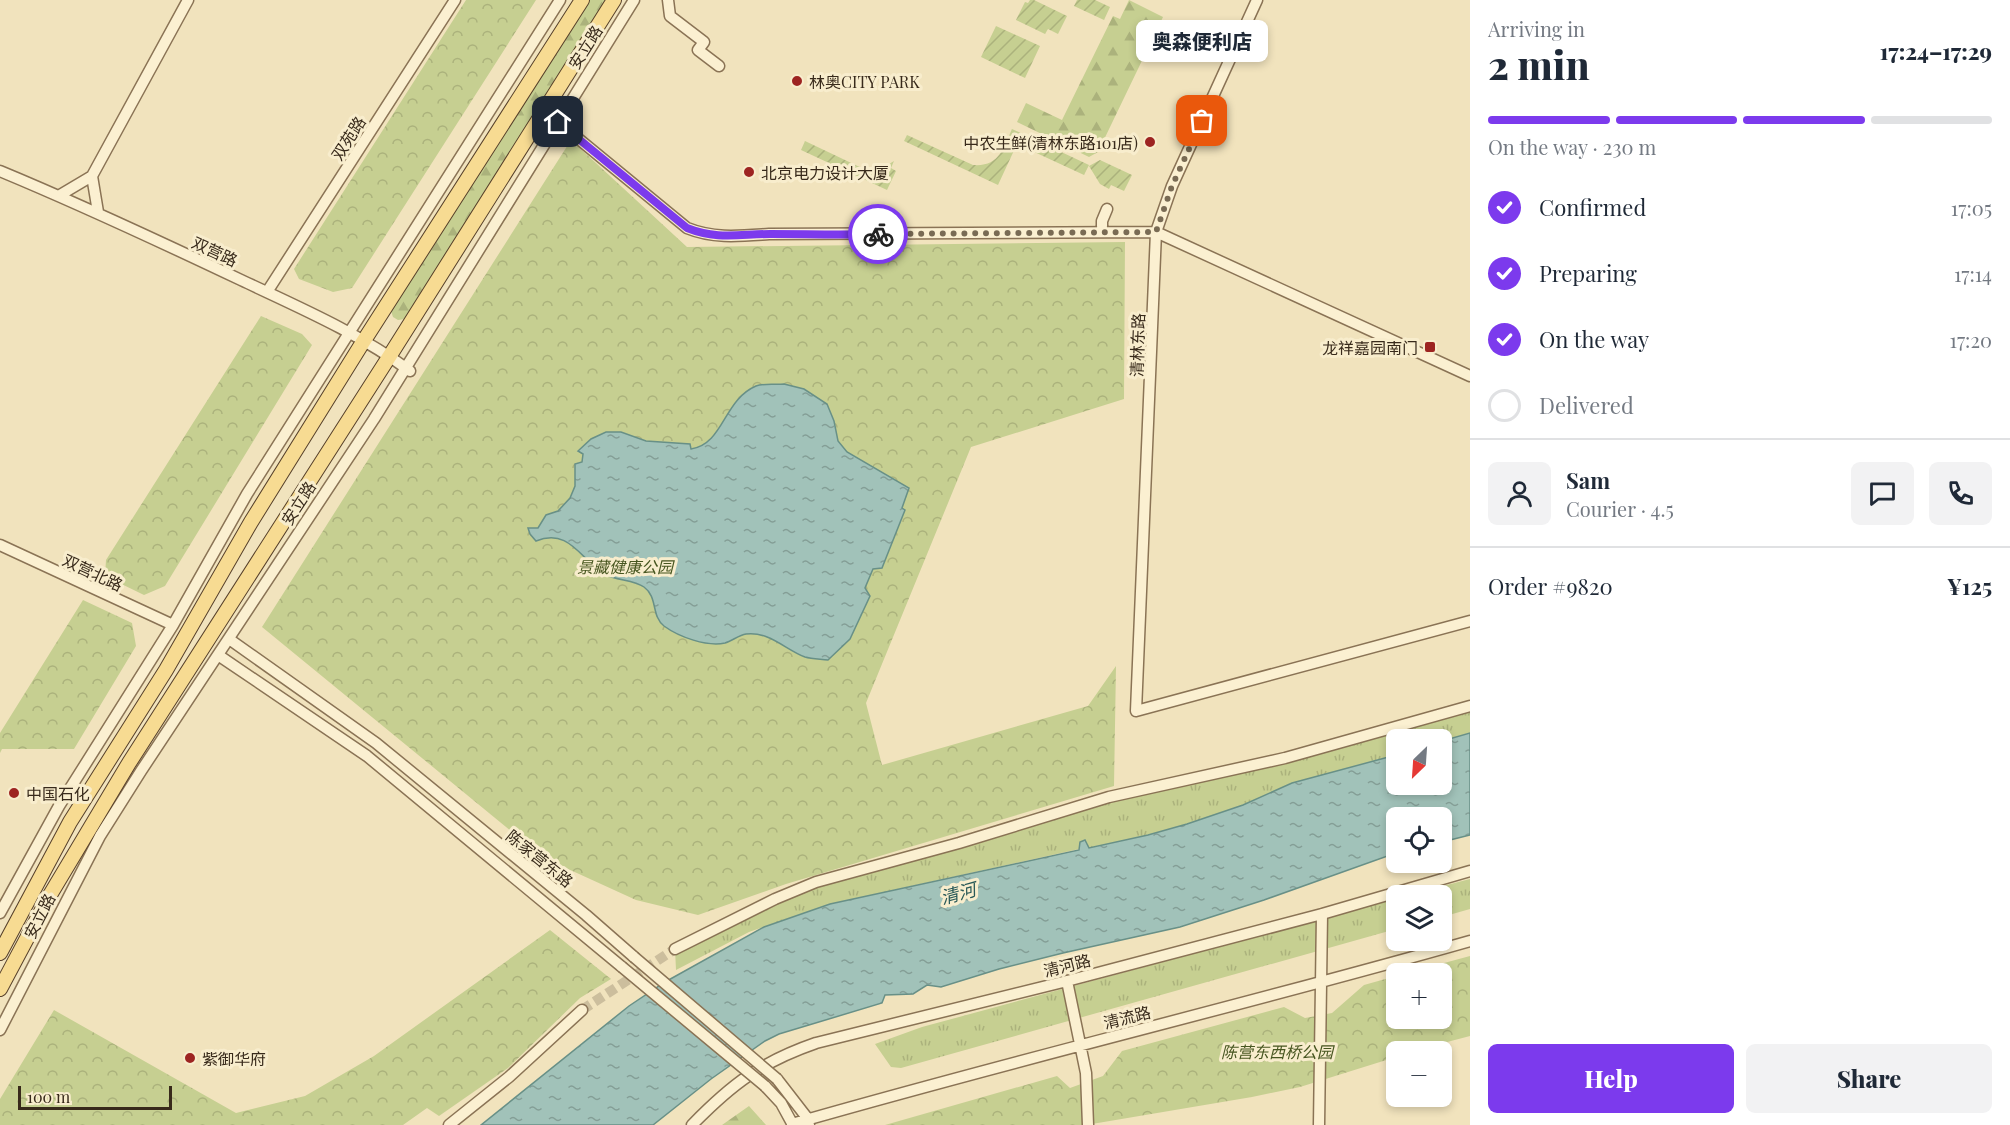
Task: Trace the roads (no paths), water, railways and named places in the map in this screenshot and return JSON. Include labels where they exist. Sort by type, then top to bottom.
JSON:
[{"type":"main road","name":"安立路","points":[[0,953],[70,822],[166,670],[251,522],[363,342],[582,0]]},
{"type":"main road","name":"安立路","points":[[0,989],[50,895],[129,763],[614,0]]},
{"type":"street","points":[[60,195],[92,176],[188,0]]},
{"type":"street","name":"双苑路","points":[[267,292],[454,0]]},
{"type":"street","points":[[0,913],[59,806],[173,625],[247,494],[560,0]]},
{"type":"street","name":"安立路","points":[[0,1030],[100,836],[408,369],[634,0]]},
{"type":"street","points":[[668,0],[670,16],[704,42],[698,51],[719,66]]},
{"type":"street","name":"清林东路","points":[[1254,1],[1172,186],[1156,232],[1137,711],[1470,621]]},
{"type":"street","points":[[558,122],[687,228],[711,236],[1156,232],[1470,376]]},
{"type":"street","name":"双营路","points":[[0,171],[98,212],[267,292],[348,333],[408,369]]},
{"type":"street","points":[[92,176],[98,212]]},
{"type":"street","points":[[1102,226],[1107,209]]},
{"type":"street","name":"双营北路","points":[[0,545],[173,625]]},
{"type":"street","name":"陈家营东路","points":[[229,639],[376,743],[586,915],[777,1079],[809,1122]]},
{"type":"street","name":"陈家营东路","points":[[218,655],[367,756],[765,1086],[780,1104],[792,1124]]},
{"type":"street","points":[[675,950],[775,899],[816,882],[959,843],[1108,797],[1285,758],[1470,706]]},
{"type":"street","name":"清河路","points":[[692,1125],[738,1081],[782,1054],[816,1043],[1067,981],[1322,914],[1470,871]]},
{"type":"street","points":[[1319,1125],[1322,914]]},
{"type":"street","name":"清流路","points":[[792,1124],[809,1122],[1080,1044],[1322,983],[1470,941]]},
{"type":"street","points":[[1067,981],[1088,1092],[1088,1125]]},
{"type":"street","points":[[449,1125],[509,1077],[582,1010]]},
{"type":"water","points":[[784,384],[804,389],[827,404],[834,421],[838,441],[847,452],[909,488],[902,508],[905,510],[882,568],[873,569],[865,588],[870,596],[850,639],[828,660],[805,657],[762,635],[743,635],[718,644],[685,637],[660,622],[651,596],[644,587],[605,574],[574,547],[558,538],[536,541],[530,534],[528,528],[538,528],[546,515],[558,511],[570,498],[575,486],[575,464],[582,462],[583,454],[578,451],[591,439],[606,432],[621,432],[646,441],[690,444],[691,449],[710,439],[745,393],[759,385]]},
{"type":"water","name":"清河","points":[[1470,733],[1470,835],[1452,840],[1452,807],[1386,807],[1386,857],[1180,927],[999,969],[941,987],[927,985],[913,994],[885,995],[882,1003],[779,1034],[765,1041],[711,1079],[653,1125],[481,1125],[629,1006],[665,982],[764,927],[830,904],[1079,850],[1080,842],[1085,840],[1089,848],[1148,835],[1243,805],[1292,783],[1386,758],[1386,795],[1452,795],[1452,738]]},
{"type":"tunnel","points":[[582,1010],[675,949]]},
{"type":"place","name":"林奥CITY PARK","points":[[797,81]]},
{"type":"place","name":"奥森便利店","points":[[1202,121]]},
{"type":"place","name":"中农生鲜(清林东路101店)","points":[[1150,142]]},
{"type":"place","name":"北京电力设计大厦","points":[[749,172]]},
{"type":"place","name":"龙祥嘉园南门","points":[[1430,347]]},
{"type":"place","name":"中国石化","points":[[14,793]]},
{"type":"place","name":"紫御华府","points":[[190,1058]]},
{"type":"park label","name":"景藏健康公园","points":[[625,566]]},
{"type":"park label","name":"陈营东西桥公园","points":[[1277,1051]]}]
